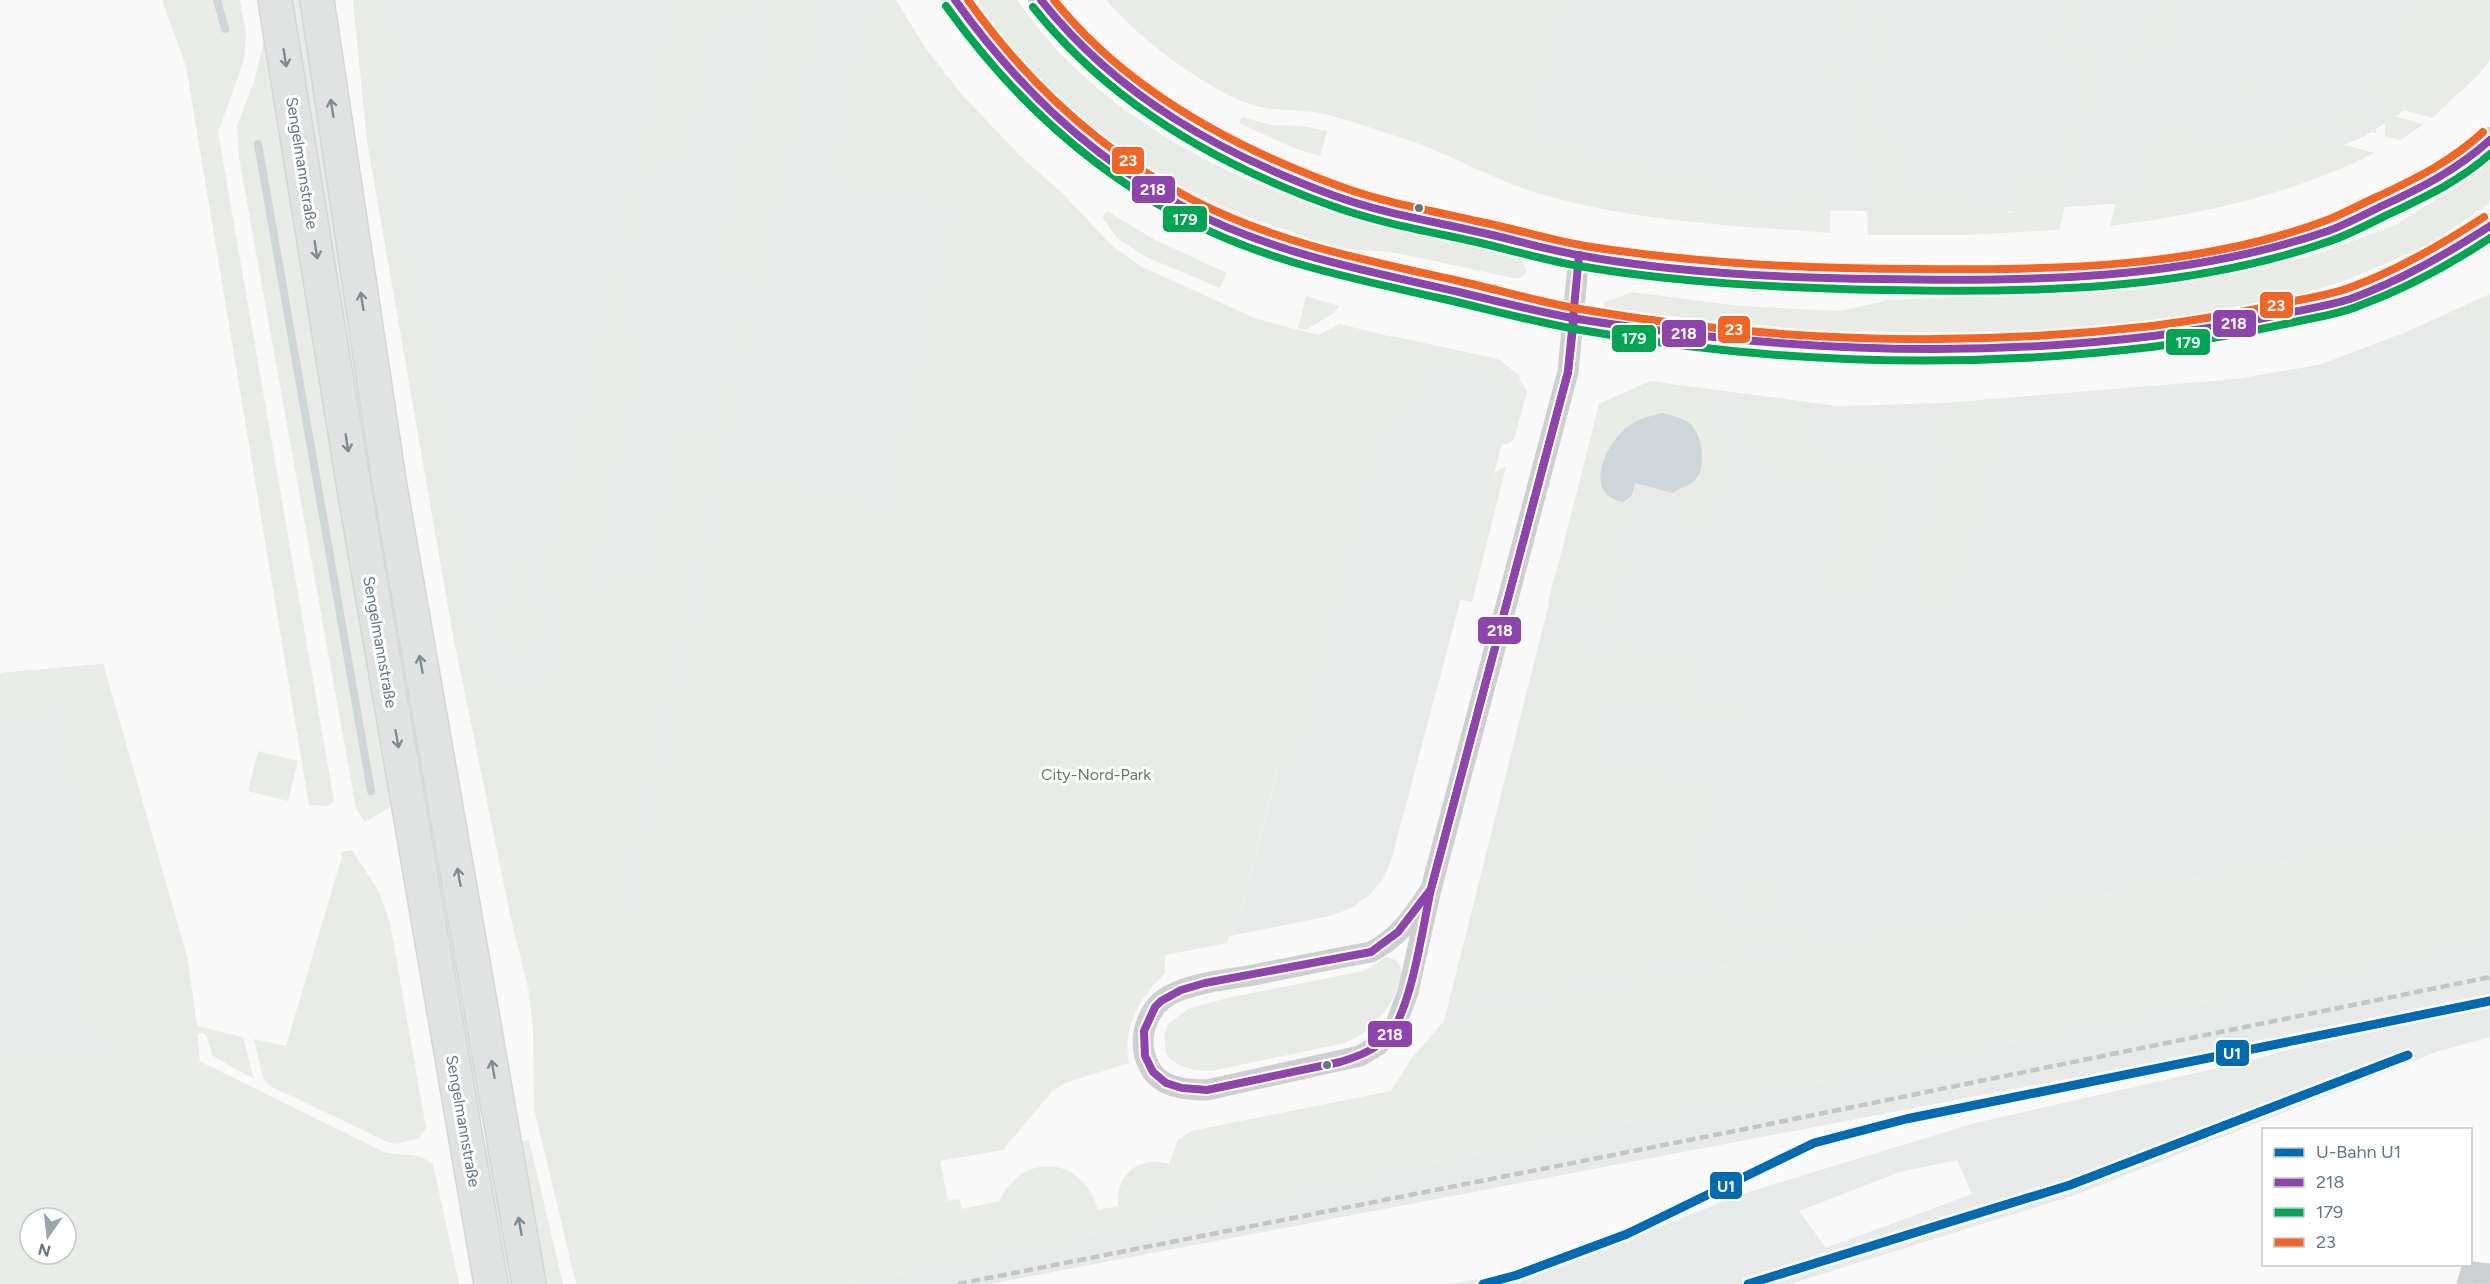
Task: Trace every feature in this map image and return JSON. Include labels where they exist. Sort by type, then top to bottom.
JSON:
[{"type":"main road","name":"Sengelmannstraße","points":[[275,0],[355,494],[491,1284]]},
{"type":"main road","points":[[317,0],[389,481],[529,1284]]},
{"type":"street","points":[[956,0],[981,39],[1026,90],[1075,134],[1125,173],[1191,211],[1259,241],[1332,263],[1574,319],[1814,348],[1942,351],[2038,348],[2113,342],[2227,327],[2347,300],[2439,258],[2490,226]]},
{"type":"street","points":[[1041,0],[1052,16],[1107,71],[1176,122],[1276,172],[1336,197],[1389,212],[1579,255],[1707,271],[1843,280],[2016,279],[2135,272],[2232,257],[2327,231],[2403,197],[2455,168],[2490,140]]},
{"type":"street","points":[[1431,889],[1404,928],[1389,943],[1371,952],[1196,986],[1162,1000],[1145,1025],[1143,1039],[1149,1067],[1159,1078],[1172,1086],[1187,1090],[1207,1090],[1360,1056],[1378,1045],[1394,1029],[1408,992],[1431,889],[1568,372],[1579,255]]},
{"type":"shaded area","points":[[353,0],[896,0],[925,48],[963,96],[1020,156],[1066,197],[868,948],[635,913],[591,921],[454,640],[367,140]]},
{"type":"shaded area","points":[[1543,0],[2490,0],[2490,26],[2416,103],[2365,136],[2316,157],[2123,203],[1983,213],[1803,210],[1499,167]]},
{"type":"shaded area","points":[[2490,294],[2490,824],[1836,944],[1444,1021],[1599,404],[1650,381],[1837,406],[1944,403],[2236,379],[2319,365],[2406,332]]},
{"type":"shaded area","points":[[1392,336],[1498,359],[1520,376],[1391,861],[1382,881],[1367,897],[1351,908],[1330,916],[1235,935]]},
{"type":"shaded area","points":[[1662,413],[1685,420],[1697,434],[1702,452],[1698,477],[1691,484],[1673,493],[1635,483],[1632,495],[1624,502],[1611,497],[1603,489],[1601,478],[1602,466],[1614,442],[1634,422]]},
{"type":"shaded area","points":[[103,664],[187,957],[197,1027],[207,1154],[0,1161],[0,673]]},
{"type":"shaded area","points":[[2490,933],[2490,1037],[2439,1051],[2078,1194],[1790,1284],[1449,1284],[1513,1273],[1564,1260],[1632,1238],[1742,1194],[1975,1123],[2240,1063],[2362,1030],[2361,1023],[990,1284],[852,1284],[2353,971]],"holes":[[[1957,1160],[1972,1194],[1826,1248],[1799,1211],[1900,1172]]]},
{"type":"green space","points":[[162,0],[240,0],[246,33],[244,60],[218,132],[334,801],[329,806],[309,805],[186,66]]},
{"type":"green space","points":[[291,0],[301,0],[324,163],[488,1115],[476,1117],[343,338]]},
{"type":"green space","name":"City-Nord-Park","points":[[353,0],[384,0],[397,52],[381,130],[448,444],[459,550],[477,659],[489,676],[503,687],[520,691],[536,689],[550,681],[561,668],[567,649],[565,626],[676,650],[620,901],[622,915],[635,913],[633,903],[730,473],[889,511],[956,207],[832,179],[866,30],[872,20],[884,9],[895,2],[899,5],[925,48],[963,96],[1020,156],[1066,197],[1110,244],[1140,266],[1257,319],[1318,335],[1340,324],[1400,339],[1409,415],[1387,410],[1297,757],[1277,773],[1235,935],[1229,936],[1227,943],[1165,955],[1165,973],[1140,1003],[1130,1025],[1127,1050],[1129,1063],[1068,1082],[1053,1090],[1003,1150],[940,1161],[948,1201],[959,1199],[962,1209],[999,1201],[1010,1185],[1022,1174],[1037,1168],[1052,1166],[1066,1170],[1080,1179],[1090,1192],[1098,1210],[1118,1206],[1121,1185],[1131,1170],[1148,1162],[1169,1164],[1178,1140],[1191,1131],[1391,1091],[1412,1058],[1444,1021],[1836,944],[2490,824],[2490,933],[2353,971],[852,1284],[576,1284],[534,1108],[533,1031],[529,992],[511,919],[454,640],[367,140]]},
{"type":"green space","points":[[677,0],[752,0],[747,27],[737,25],[739,17],[716,13],[681,168],[673,166],[675,159],[650,154],[612,327],[637,333],[639,326],[646,327],[587,590],[613,596],[620,566],[628,568],[626,577],[649,582],[683,428],[692,429],[690,436],[715,441],[743,319],[751,321],[678,643],[562,617],[548,572]]},
{"type":"green space","points":[[758,0],[823,0],[756,298],[748,296],[754,268],[728,262],[727,269],[718,268],[778,5]]},
{"type":"green space","points":[[977,0],[1017,0],[1048,40],[1083,76],[1122,108],[1164,136],[1209,161],[1255,183],[1350,217],[1522,258],[1526,271],[1523,277],[1518,279],[1394,253],[1331,246],[1245,215],[1200,195],[1156,171],[1114,144],[1075,113],[1038,78],[1006,41]]},
{"type":"green space","points":[[1106,0],[1563,0],[1527,140],[1794,208],[1801,183],[1830,190],[1830,233],[1682,221],[1609,210],[1519,187],[1417,143],[1325,114],[1253,105],[1215,88],[1174,61],[1135,30]]},
{"type":"green space","points":[[1849,0],[1857,0],[1835,88],[1825,94]]},
{"type":"green space","points":[[2159,0],[2179,0],[2169,41],[2221,55],[2220,60],[2148,41]]},
{"type":"green space","points":[[2412,0],[2490,0],[2490,60],[2477,76],[2432,118],[2385,105]]},
{"type":"green space","points":[[2064,4],[2086,9],[2079,34],[2070,32],[2066,47],[2082,51],[2084,45],[2104,51],[2059,230],[1964,235],[1868,235],[1865,143],[1854,130],[1855,116],[1883,13],[1891,13],[1861,128],[1904,140],[1893,182],[2012,213],[2024,167],[2063,177],[2091,63],[2051,52]]},
{"type":"green space","points":[[265,35],[326,420],[393,805],[365,822],[356,808],[239,158],[237,126],[255,78]]},
{"type":"green space","points":[[2135,51],[2255,81],[2250,103],[2240,101],[2245,81],[2144,55],[2137,78],[2132,66]]},
{"type":"green space","points":[[2373,74],[2383,76],[2376,101],[2300,81],[2302,75],[2367,92]]},
{"type":"green space","points":[[2268,84],[2374,112],[2376,133],[2339,123],[2343,106],[2277,89],[2271,108],[2262,106]]},
{"type":"green space","points":[[2385,114],[2424,124],[2400,140],[2385,136]]},
{"type":"green space","points":[[1242,117],[1271,125],[1303,126],[1327,131],[1320,156],[1294,148],[1239,123]]},
{"type":"green space","points":[[2156,128],[2247,152],[2252,135],[2291,145],[2295,132],[2375,153],[2311,180],[2245,201],[2212,209],[2110,226],[2120,185],[2140,189]]},
{"type":"green space","points":[[2490,156],[2490,203],[2428,245],[2347,280],[2282,300],[2154,322],[2023,333],[1819,331],[1607,310],[1603,303],[1632,292],[1740,306],[1841,311],[1889,300],[2134,290],[2196,280],[2315,255],[2395,225],[2453,189]]},
{"type":"green space","points":[[1107,211],[1157,241],[1227,273],[1220,288],[1146,257],[1117,238],[1102,217]]},
{"type":"green space","points":[[2490,294],[2490,328],[2444,316]]},
{"type":"green space","points":[[1306,296],[1339,306],[1334,313],[1305,330],[1298,328]]},
{"type":"green space","points":[[1407,340],[1496,360],[1517,375],[1527,392],[1514,439],[1508,444],[1499,444],[1517,377],[1502,373],[1500,378],[1433,361],[1419,411],[1416,410]]},
{"type":"green space","points":[[1650,384],[1716,393],[1725,495],[1699,529],[1686,534],[1680,529],[1677,523],[1685,497],[1673,493],[1697,477],[1702,455],[1662,413],[1624,501],[1632,495],[1615,553],[1626,557],[1610,619],[1548,602],[1600,406]]},
{"type":"green space","points":[[1748,401],[1818,405],[1813,426],[1800,426],[1769,470],[1755,465]]},
{"type":"green space","points":[[2006,403],[2009,405],[2008,409],[1983,490],[1993,536],[1970,530],[1950,602],[1927,616],[1924,615],[1912,595],[1952,445],[1934,440],[1944,407]]},
{"type":"green space","points":[[1804,435],[1809,436],[1806,452],[1896,476],[1870,580],[1858,594],[1849,596],[1824,592],[1850,487],[1788,472],[1784,484],[1773,475]]},
{"type":"green space","points":[[1506,467],[1472,602],[1459,599],[1491,476]]},
{"type":"green space","points":[[514,563],[524,565],[538,627],[535,644],[520,652],[505,646],[498,631]]},
{"type":"green space","points":[[1547,641],[1613,659],[1617,644],[1702,667],[1693,701],[1755,717],[1751,730],[1607,692],[1589,759],[1713,792],[1685,898],[1708,904],[1735,928],[1746,932],[1761,933],[1791,928],[1822,936],[1449,1004]]},
{"type":"green space","points":[[103,664],[187,957],[197,1026],[243,1037],[254,1079],[213,1056],[203,1033],[90,1039],[85,984],[88,983],[67,710],[0,715],[0,673]]},
{"type":"green space","points":[[258,751],[298,761],[288,801],[248,791]]},
{"type":"green space","points":[[352,850],[379,892],[390,923],[426,1128],[419,1138],[395,1144],[270,1086],[263,1078],[254,1039],[286,1046],[342,856],[341,852]]},
{"type":"green space","points":[[1740,880],[1782,890],[1778,904],[1766,908],[1750,906],[1736,895]]},
{"type":"green space","points":[[1386,957],[1396,961],[1401,968],[1398,988],[1379,1019],[1345,1043],[1211,1071],[1181,1066],[1171,1060],[1166,1053],[1164,1034],[1168,1024],[1188,1009],[1227,998],[1364,971]]},
{"type":"green space","points":[[198,1043],[199,1061],[384,1152],[416,1156],[433,1164],[459,1284],[0,1284],[0,1057]]},
{"type":"green space","points":[[529,1140],[563,1284],[546,1284],[519,1142]]},
{"type":"green space","points":[[493,1144],[517,1284],[507,1284],[480,1146]]},
{"type":"waterway","points":[[217,0],[225,29]]},
{"type":"waterway","points":[[258,144],[371,791]]},
{"type":"railway","points":[[958,1284],[1745,1129],[2490,977]]},
{"type":"metro line","name":"U1","points":[[1483,1284],[1517,1275],[1627,1234],[1814,1143],[1906,1119],[2490,1001]]},
{"type":"metro line","name":"U1","points":[[1748,1284],[2070,1185],[2408,1055]]},
{"type":"transit line","name":"218","points":[[955,0],[1004,62],[1059,119],[1120,168],[1153,190],[1188,209],[1253,238],[1320,259],[1530,309],[1593,321],[1780,343],[1904,349],[2029,347],[2153,336],[2241,322],[2350,299],[2422,266],[2490,226]]},
{"type":"transit line","name":"23","points":[[968,0],[1015,60],[1068,113],[1097,138],[1160,181],[1225,215],[1290,239],[1357,258],[1549,303],[1651,320],[1794,335],[1937,339],[2081,333],[2152,326],[2239,312],[2346,289],[2382,275],[2417,257],[2484,217]]},
{"type":"transit line","name":"218","points":[[1041,0],[1071,34],[1137,93],[1212,141],[1293,179],[1335,196],[1371,207],[1553,250],[1615,261],[1690,270],[1805,277],[1993,280],[2107,274],[2163,269],[2219,260],[2274,247],[2342,225],[2440,177],[2490,140]]},
{"type":"transit line","name":"23","points":[[1054,0],[1114,62],[1148,88],[1221,134],[1299,171],[1374,197],[1559,241],[1626,252],[1708,261],[1831,268],[2019,269],[2072,267],[2178,257],[2280,236],[2330,219],[2434,168],[2459,152],[2483,132]]},
{"type":"transit line","name":"179","points":[[946,6],[996,69],[1023,98],[1081,151],[1146,197],[1212,232],[1276,257],[1343,276],[1575,329],[1646,340],[1790,356],[1934,360],[2007,359],[2151,347],[2244,332],[2349,309],[2425,277],[2490,238]]},
{"type":"transit line","name":"179","points":[[1033,7],[1063,42],[1132,102],[1169,128],[1209,151],[1292,191],[1369,218],[1552,261],[1693,281],[1845,289],[1996,291],[2054,289],[2167,279],[2223,270],[2279,257],[2333,240],[2442,188],[2479,164],[2490,154]]},
{"type":"transit line","name":"218","points":[[1568,372],[1579,255]]},
{"type":"transit line","name":"218","points":[[1568,372],[1574,319]]},
{"type":"transit line","name":"218","points":[[1431,889],[1568,372]]},
{"type":"transit line","name":"218","points":[[1431,889],[1568,372]]},
{"type":"transit line","name":"218","points":[[1431,889],[1417,961],[1407,998],[1394,1028],[1377,1046],[1340,1062],[1207,1090],[1182,1088],[1166,1083],[1153,1072],[1145,1056],[1144,1031],[1155,1007],[1161,1001],[1181,990],[1205,983],[1371,952],[1398,932],[1431,889]]}]
